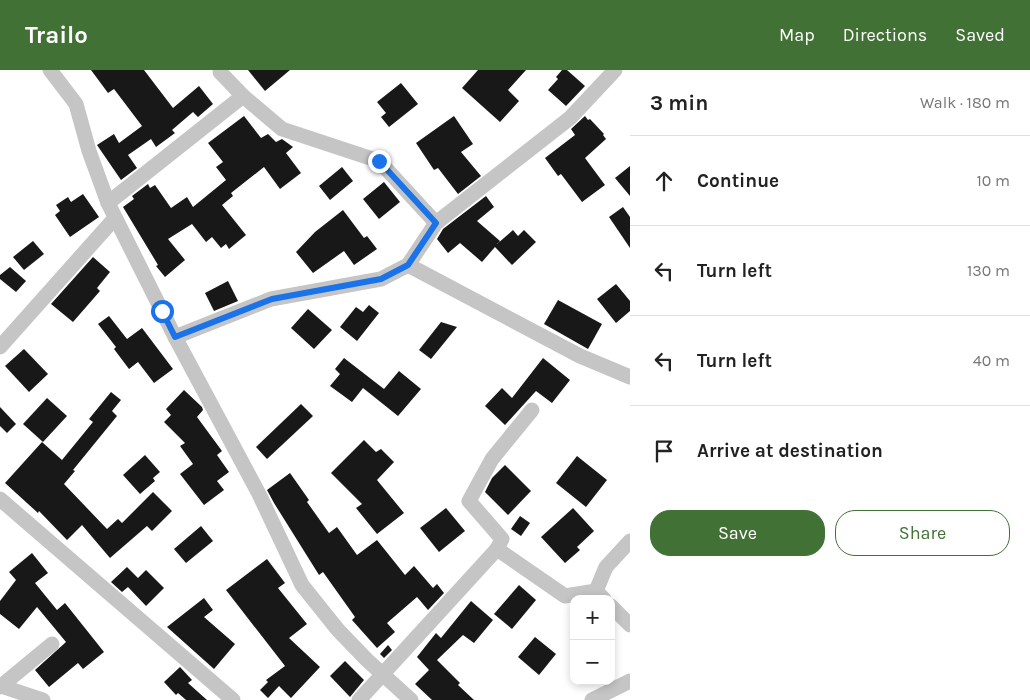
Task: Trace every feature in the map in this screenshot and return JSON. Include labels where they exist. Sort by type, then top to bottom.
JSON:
[{"type":"street","points":[[50,70],[76,104],[88,151],[115,218],[175,337],[259,494],[302,584],[338,630],[411,700]]},
{"type":"street","points":[[220,70],[243,96],[282,129],[379,161],[436,223]]},
{"type":"street","points":[[175,337],[272,299],[381,279],[408,265],[436,223],[570,118],[615,70]]},
{"type":"street","points":[[108,203],[243,96]]},
{"type":"street","points":[[0,347],[115,218]]},
{"type":"street","points":[[408,265],[580,356],[630,377]]},
{"type":"street","points":[[359,700],[497,549],[502,539],[469,500],[492,459],[532,410]]},
{"type":"street","points":[[0,499],[233,700]]},
{"type":"street","points":[[600,595],[606,567],[630,541]]},
{"type":"street","points":[[497,549],[565,596],[570,596]]},
{"type":"street","points":[[615,610],[630,624]]},
{"type":"street","points":[[0,687],[52,644]]},
{"type":"street","points":[[592,700],[630,681]]},
{"type":"street","points":[[0,687],[43,700]]},
{"type":"building","points":[[91,70],[144,70],[173,108],[199,86],[213,104],[198,117],[193,112],[172,130],[175,133],[156,147],[151,139],[128,155],[137,168],[121,180],[97,145],[114,134],[119,143],[142,126],[114,89],[108,93]]},
{"type":"building","points":[[248,70],[290,70],[265,91]]},
{"type":"building","points":[[478,70],[526,70],[508,90],[519,101],[500,122],[462,88]]},
{"type":"building","points":[[562,70],[567,70],[585,86],[566,106],[548,90],[558,79],[556,77]]},
{"type":"building","points":[[401,83],[418,104],[389,127],[381,117],[386,113],[377,102]]},
{"type":"building","points":[[244,116],[261,138],[268,134],[276,142],[282,139],[293,147],[286,153],[301,173],[280,189],[264,167],[231,193],[233,196],[222,205],[246,235],[229,249],[226,244],[221,248],[212,237],[206,242],[192,224],[168,239],[185,260],[165,277],[156,266],[158,265],[123,207],[134,199],[132,196],[148,184],[150,188],[155,185],[171,208],[187,197],[193,207],[226,180],[216,167],[223,162],[208,143]]},
{"type":"building","points":[[454,116],[473,144],[461,152],[481,176],[458,194],[438,168],[434,170],[416,143]]},
{"type":"building","points":[[585,116],[604,134],[606,139],[585,158],[605,185],[582,202],[561,174],[558,176],[545,158],[575,135],[571,129]]},
{"type":"building","points":[[630,166],[630,196],[615,178]]},
{"type":"building","points":[[342,167],[353,181],[330,200],[319,186]]},
{"type":"building","points":[[384,182],[400,202],[379,219],[363,199]]},
{"type":"building","points":[[83,194],[99,217],[70,237],[55,215],[60,211],[56,205],[68,197],[71,202]]},
{"type":"building","points":[[486,196],[494,207],[477,221],[500,241],[497,244],[513,230],[518,236],[524,230],[536,242],[512,265],[495,247],[482,262],[460,243],[448,253],[437,239],[443,229]]},
{"type":"building","points":[[623,207],[630,217],[630,248],[609,217]]},
{"type":"building","points":[[343,210],[364,238],[367,236],[377,249],[354,265],[344,251],[313,273],[296,252],[315,232]]},
{"type":"building","points":[[33,241],[44,254],[24,270],[13,257]]},
{"type":"building","points":[[93,257],[110,272],[97,288],[100,291],[73,322],[51,304]]},
{"type":"building","points":[[10,267],[26,281],[16,292],[0,279],[0,275]]},
{"type":"building","points":[[228,281],[238,301],[214,311],[205,293]]},
{"type":"building","points":[[616,284],[630,301],[630,311],[616,323],[597,299]]},
{"type":"building","points":[[558,300],[602,324],[588,349],[544,324]]},
{"type":"building","points":[[369,305],[379,313],[357,341],[340,327],[356,307],[363,312]]},
{"type":"building","points":[[308,309],[332,330],[314,349],[291,328]]},
{"type":"building","points":[[109,316],[127,339],[142,328],[173,369],[154,383],[138,362],[129,369],[114,349],[116,347],[98,324]]},
{"type":"building","points":[[441,322],[457,327],[431,359],[419,350]]},
{"type":"building","points":[[24,349],[48,374],[29,392],[5,366]]},
{"type":"building","points":[[344,358],[384,389],[399,371],[421,389],[398,416],[363,388],[352,402],[330,386],[340,374],[335,369]]},
{"type":"building","points":[[543,358],[570,380],[552,403],[536,391],[505,425],[485,406],[502,388],[512,398]]},
{"type":"building","points":[[184,390],[202,407],[203,410],[197,417],[222,451],[217,455],[229,472],[217,481],[224,490],[204,505],[180,474],[193,464],[180,446],[185,443],[164,422],[171,415],[166,409]]},
{"type":"building","points":[[111,392],[121,400],[112,411],[117,416],[73,470],[75,471],[64,484],[107,529],[118,519],[122,523],[153,492],[172,511],[152,531],[147,526],[110,558],[82,525],[67,540],[39,511],[38,513],[5,483],[42,442],[62,460],[93,422],[89,419]]},
{"type":"building","points":[[47,398],[67,416],[43,442],[23,424]]},
{"type":"building","points":[[301,404],[313,416],[267,459],[256,447]]},
{"type":"building","points":[[0,407],[16,424],[7,433],[0,426]]},
{"type":"building","points":[[364,440],[376,452],[381,449],[394,462],[377,480],[404,513],[377,534],[356,508],[362,504],[331,473]]},
{"type":"building","points":[[145,455],[160,472],[153,478],[155,481],[140,494],[123,475]]},
{"type":"building","points":[[577,456],[607,480],[586,507],[556,483]]},
{"type":"building","points":[[505,465],[531,491],[508,515],[485,492],[492,478]]},
{"type":"building","points":[[290,473],[309,500],[307,502],[329,533],[337,527],[357,555],[377,540],[405,575],[414,566],[433,588],[437,584],[444,593],[428,610],[417,597],[387,623],[395,632],[377,648],[352,620],[355,617],[323,572],[319,575],[267,490]]},
{"type":"building","points":[[446,508],[465,531],[439,552],[420,528]]},
{"type":"building","points":[[573,508],[594,531],[577,547],[580,550],[565,563],[541,537]]},
{"type":"building","points":[[520,516],[530,523],[521,536],[511,529]]},
{"type":"building","points":[[201,526],[213,541],[186,563],[174,549]]},
{"type":"building","points":[[32,553],[48,573],[35,583],[57,610],[65,603],[104,652],[83,669],[78,663],[49,687],[35,670],[66,642],[37,607],[19,629],[0,614],[0,601],[16,580],[9,572]]},
{"type":"building","points":[[267,559],[285,583],[278,588],[307,624],[289,638],[320,667],[291,698],[279,686],[268,698],[260,690],[268,682],[266,680],[285,666],[226,590]]},
{"type":"building","points":[[127,567],[138,578],[146,570],[164,588],[146,606],[128,587],[122,592],[111,582]]},
{"type":"building","points":[[519,585],[536,600],[512,629],[494,614]]},
{"type":"building","points":[[204,598],[213,610],[204,617],[235,644],[214,669],[167,627]]},
{"type":"building","points":[[471,601],[493,620],[474,643],[463,635],[437,660],[460,683],[458,685],[474,700],[432,700],[415,684],[429,670],[417,657],[436,633],[441,638]]},
{"type":"building","points":[[535,637],[556,654],[539,675],[518,657]]},
{"type":"building","points":[[388,645],[392,650],[384,658],[380,654]]},
{"type":"building","points":[[345,661],[364,680],[350,697],[330,676]]},
{"type":"building","points":[[180,667],[192,680],[188,683],[207,700],[186,700],[178,693],[176,695],[164,682]]},
{"type":"route","points":[[162,311],[175,337],[272,299],[381,279],[408,265],[436,223],[379,161]]}]
